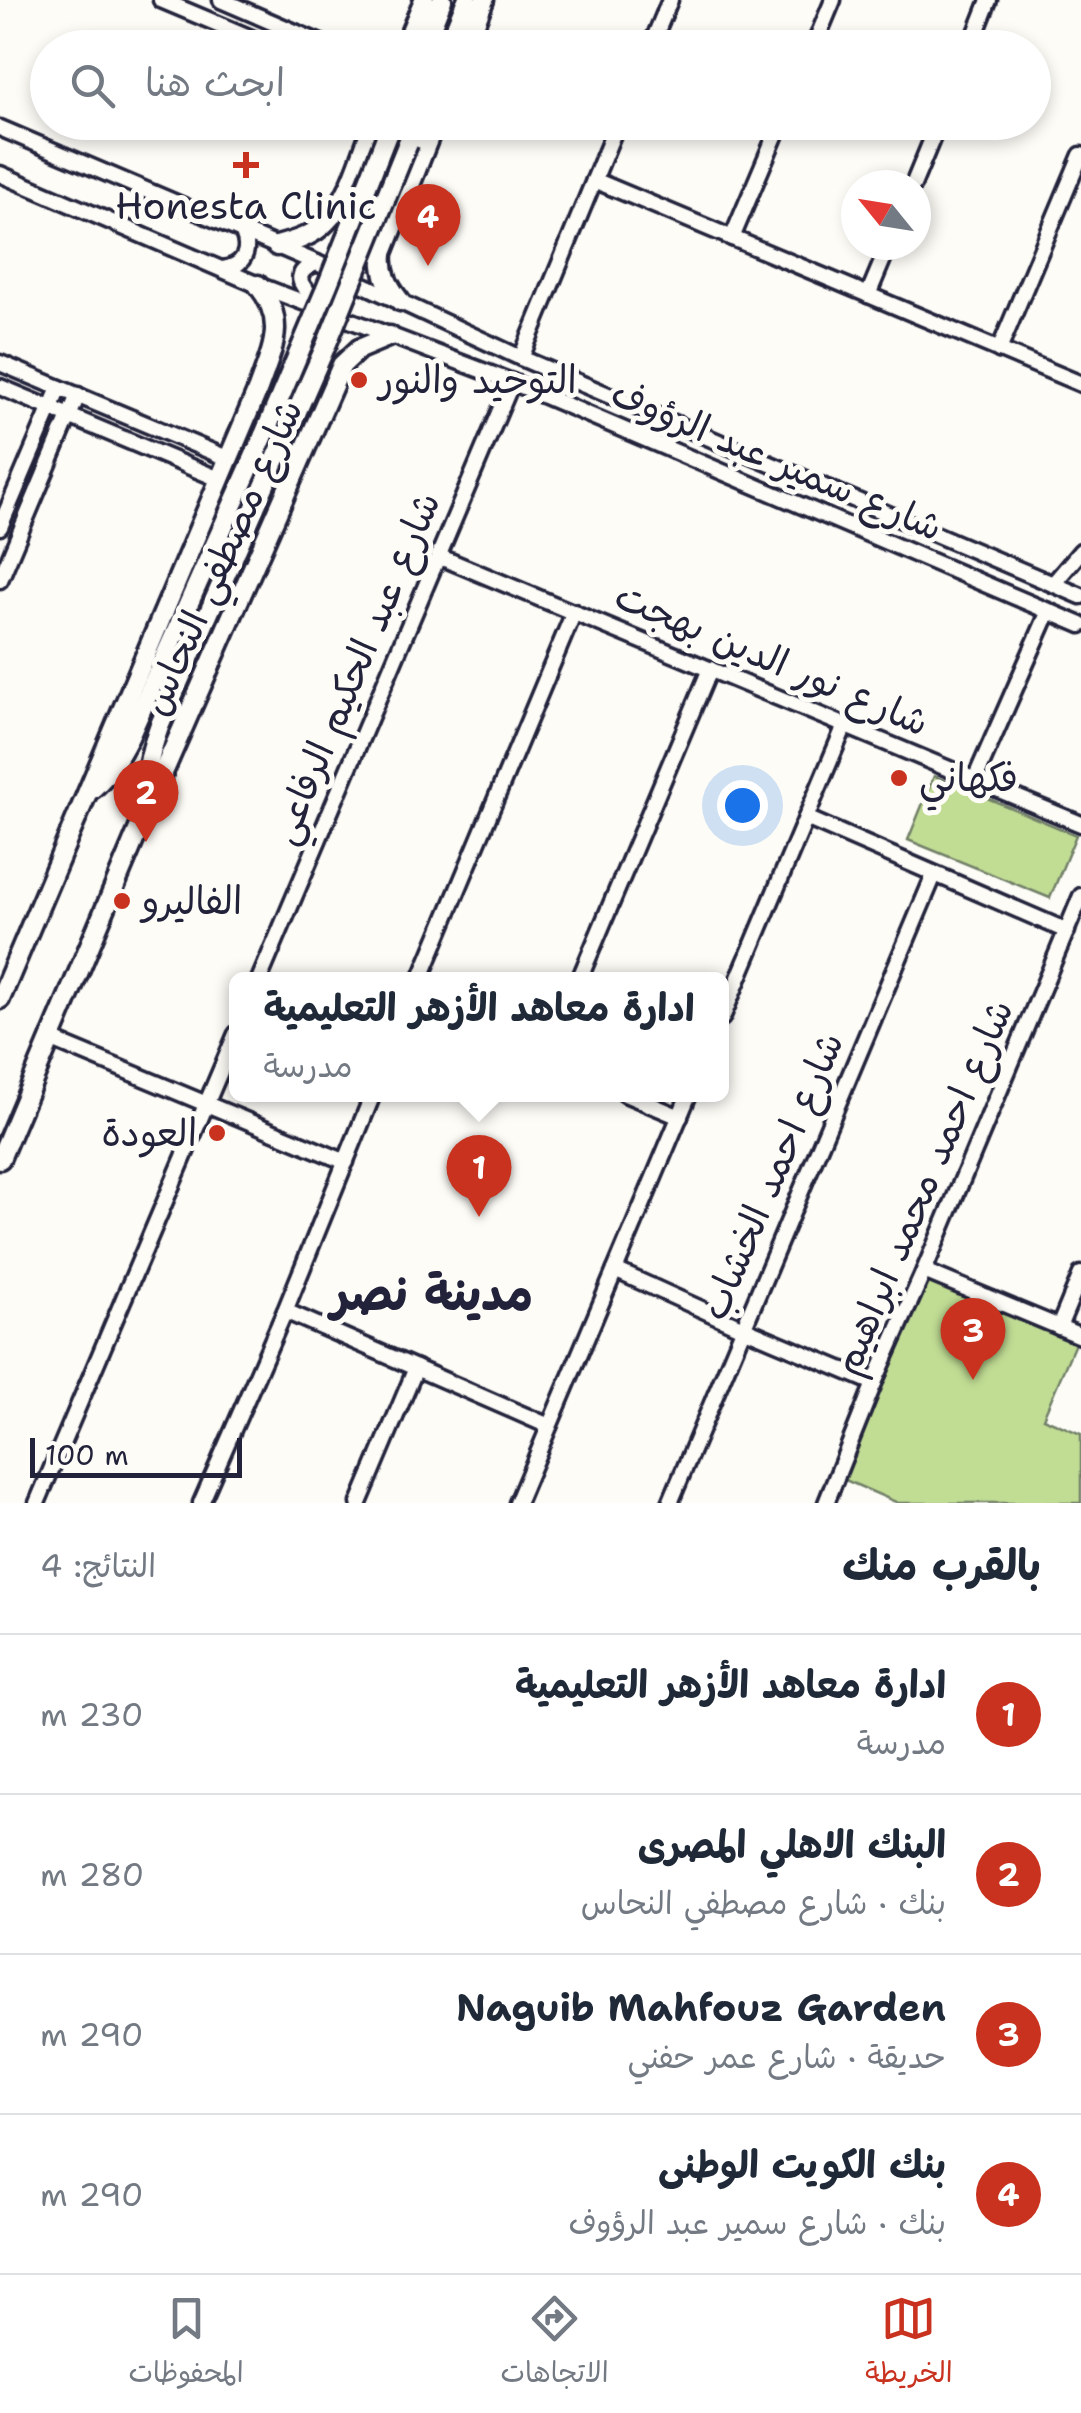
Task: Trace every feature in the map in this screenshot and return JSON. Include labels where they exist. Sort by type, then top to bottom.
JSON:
[{"type":"main road","points":[[412,30],[424,0]]},
{"type":"main road","points":[[430,30],[442,0]]},
{"type":"main road","points":[[454,30],[467,0]]},
{"type":"main road","points":[[472,30],[484,0]]},
{"type":"main road","points":[[277,246],[306,236],[326,222],[338,207],[367,140]]},
{"type":"main road","points":[[85,794],[112,766],[135,724],[290,375],[385,140]]},
{"type":"main road","points":[[148,807],[145,784],[159,728],[327,342],[409,140]]},
{"type":"main road","points":[[400,301],[386,282],[382,263],[385,244],[428,140]]},
{"type":"main road","points":[[352,178],[357,192],[374,206],[402,205]]},
{"type":"main road","name":"شارع مصطفي النحاس","points":[[2,988],[258,388],[276,331],[269,302],[258,285]]},
{"type":"main road","name":"شارع مصطفي النحاس","points":[[0,1160],[148,807],[342,365],[370,343],[390,336]]},
{"type":"main road","points":[[258,388],[275,380],[293,382],[308,394],[320,413]]},
{"type":"street","points":[[160,0],[230,29],[240,4]]},
{"type":"street","points":[[207,19],[219,0],[240,4],[294,30]]},
{"type":"street","points":[[658,30],[670,0]]},
{"type":"street","points":[[820,30],[833,0]]},
{"type":"street","points":[[977,30],[989,0]]},
{"type":"street","name":"شارع سمير عبد الرؤوف","points":[[0,128],[317,263],[522,358],[1081,596]]},
{"type":"street","points":[[522,358],[611,140]]},
{"type":"street","points":[[732,238],[773,140]]},
{"type":"street","points":[[920,170],[932,140]]},
{"type":"street","points":[[999,350],[1081,155]]},
{"type":"street","name":"شارع سمير عبد الرؤوف","points":[[0,174],[258,285],[512,382],[1081,625]]},
{"type":"street","points":[[594,180],[1081,384]]},
{"type":"street","points":[[223,270],[242,262],[248,242],[244,233]]},
{"type":"street","points":[[868,295],[883,260]]},
{"type":"street","points":[[317,263],[306,268],[301,284],[307,294],[328,305],[331,314]]},
{"type":"street","points":[[0,363],[227,458]]},
{"type":"street","name":"شارع عبد الحكيم الرفاعي","points":[[262,972],[512,382]]},
{"type":"street","points":[[0,387],[218,479]]},
{"type":"street","points":[[0,526],[59,388]]},
{"type":"street","points":[[0,580],[78,396]]},
{"type":"street","points":[[1054,584],[1081,551]]},
{"type":"street","name":"شارع نور الدين بهجت","points":[[438,556],[1081,824]]},
{"type":"street","points":[[423,972],[574,612]]},
{"type":"street","points":[[976,779],[1049,612]]},
{"type":"street","points":[[582,972],[710,669]]},
{"type":"street","points":[[729,1001],[845,725]]},
{"type":"street","points":[[806,818],[1067,930]]},
{"type":"street","name":"شارع احمد الخشاب","points":[[670,1503],[934,874]]},
{"type":"street","name":"شارع احمد محمد ابراهيم","points":[[827,1500],[1081,896]]},
{"type":"street","points":[[50,1040],[346,1162]]},
{"type":"street","points":[[38,1503],[229,1051]]},
{"type":"street","points":[[201,1503],[370,1102]]},
{"type":"street","points":[[644,1102],[680,1117]]},
{"type":"street","points":[[517,1503],[686,1102]]},
{"type":"street","points":[[614,1270],[874,1383]]},
{"type":"street","points":[[924,1271],[1081,1336]]},
{"type":"street","points":[[1059,1327],[1081,1274]]},
{"type":"street","points":[[284,1311],[549,1426]]},
{"type":"street","points":[[359,1503],[416,1368]]},
{"type":"street","points":[[827,1500],[845,1503]]},
{"type":"green space","points":[[934,776],[1076,835],[1050,898],[908,840]]},
{"type":"green space","points":[[929,1278],[1076,1341],[1043,1418],[1081,1434],[1081,1503],[898,1503],[843,1479]]},
{"type":"place","name":"Honesta Clinic","points":[[246,165]]},
{"type":"place","name":"بنك الكويت الوطنى","points":[[428,266]]},
{"type":"place","name":"التوحيد والنور","points":[[359,380]]},
{"type":"place","name":"فكهاني","points":[[899,778]]},
{"type":"place","name":"البنك الاهلي المصرى","points":[[146,842]]},
{"type":"place","name":"الفاليرو","points":[[122,901]]},
{"type":"place","name":"العودة","points":[[217,1133]]},
{"type":"place","name":"ادارة معاهد الأزهر التعليمية","points":[[479,1217]]},
{"type":"place","name":"Naguib Mahfouz Garden","points":[[973,1380]]},
{"type":"district","name":"مدينة نصر","points":[[432,1293]]}]
